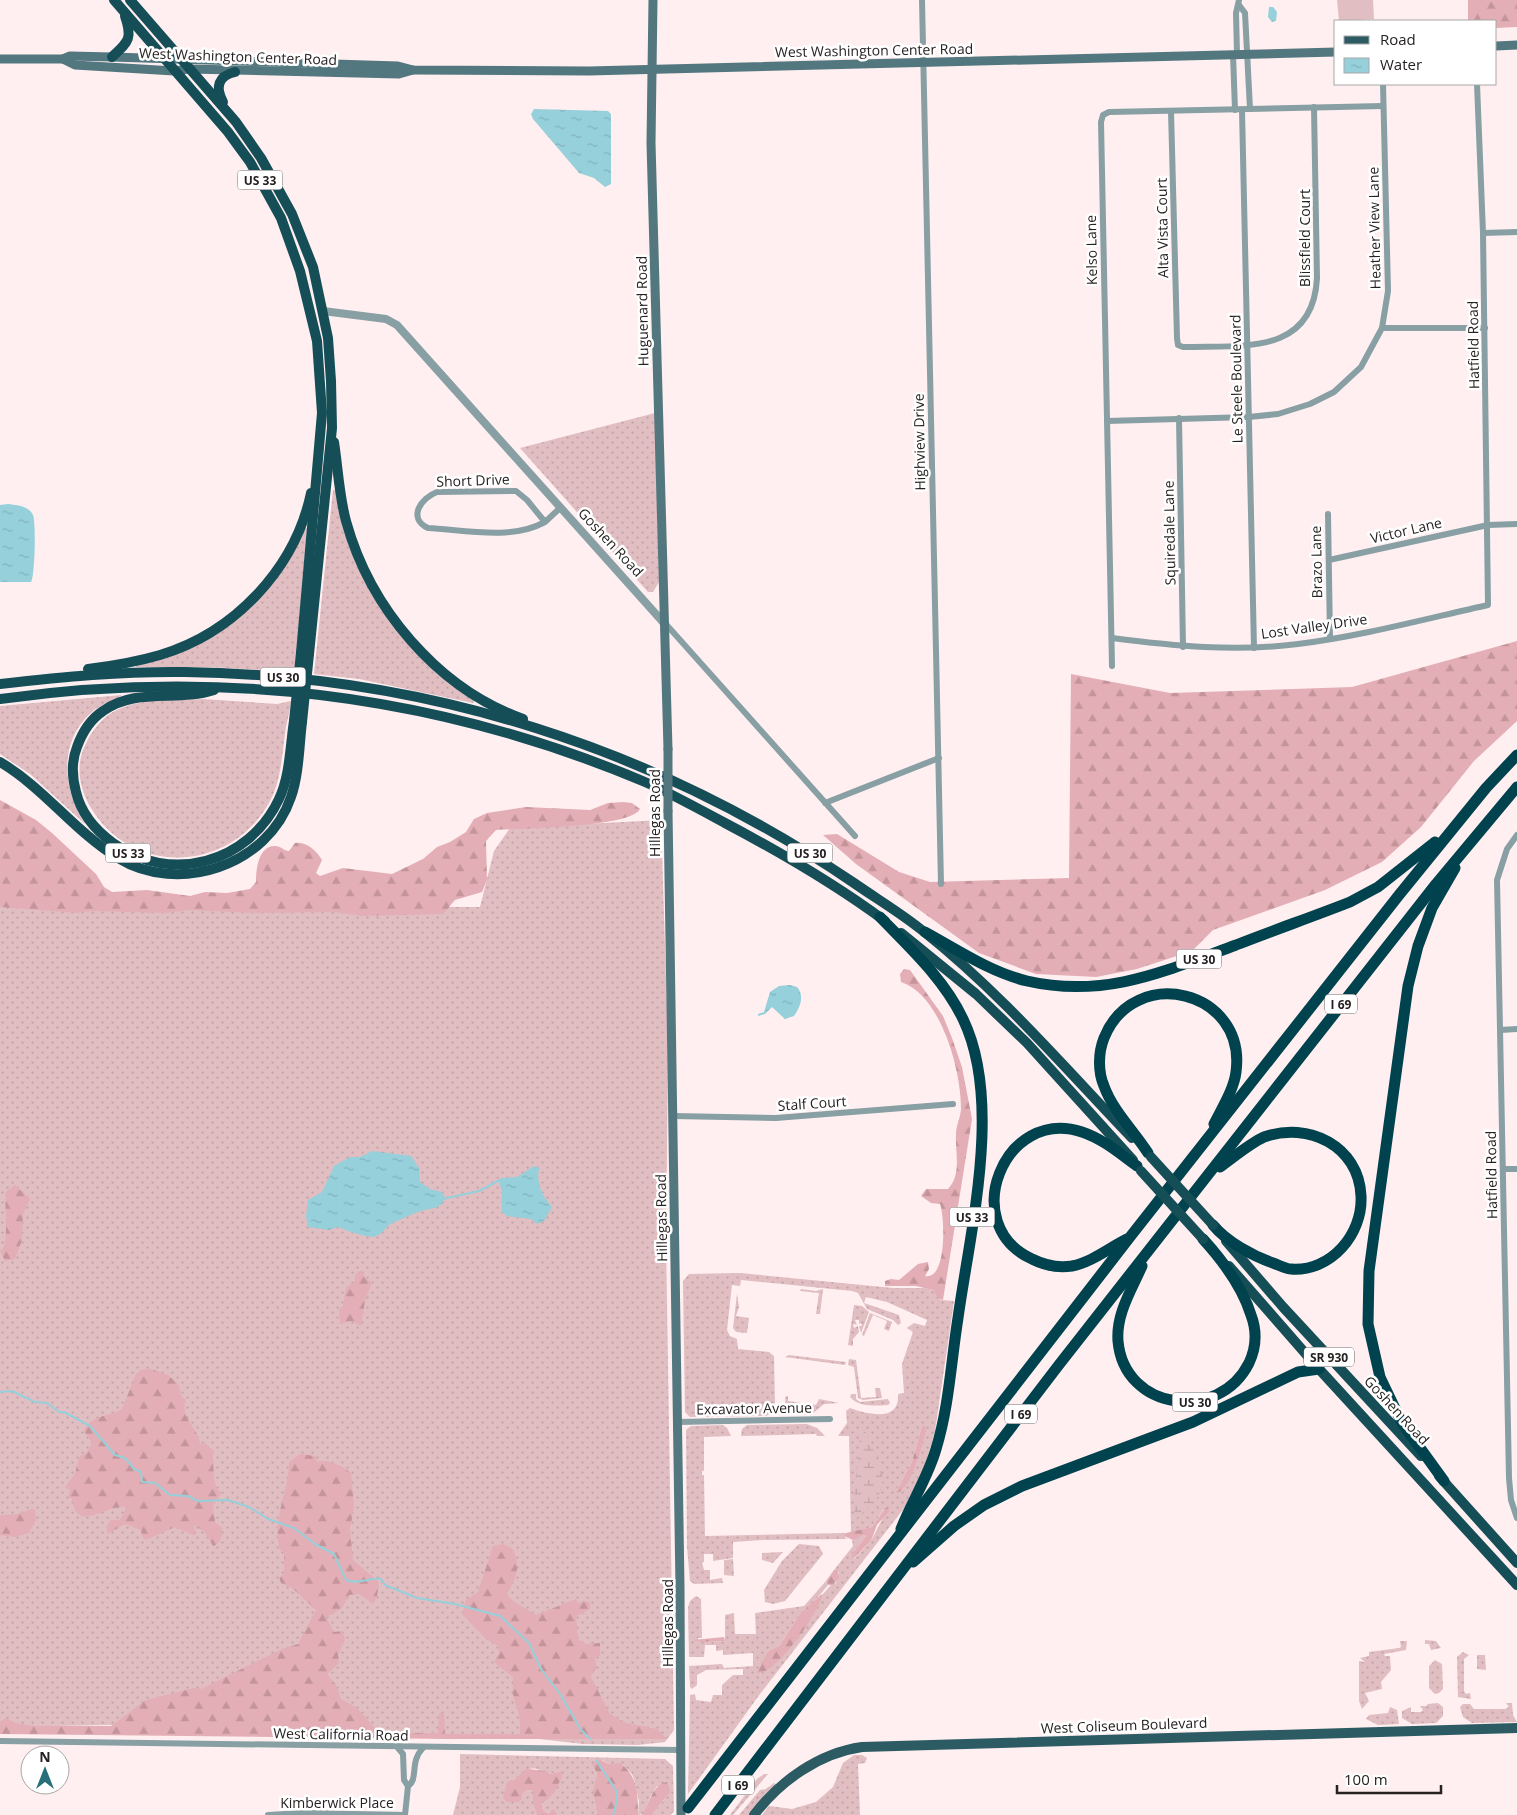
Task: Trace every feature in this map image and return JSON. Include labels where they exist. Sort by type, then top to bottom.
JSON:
[{"type":"highway","name":"US 33","points":[[114,0],[228,132],[250,162],[281,218],[300,271],[317,341],[322,413],[305,654],[298,722],[279,798],[264,824],[245,842],[212,860],[189,865],[156,863],[124,851],[105,837],[92,823],[77,798],[73,780],[73,762],[75,752],[87,728],[103,711],[132,698],[204,693],[226,686]]},
{"type":"highway","name":"US 33","points":[[130,0],[227,112],[261,158],[292,214],[313,267],[324,311],[332,381],[332,428],[340,488],[350,535],[366,572],[400,627],[438,667],[469,691],[500,709],[561,735]]},
{"type":"highway","points":[[112,56],[126,44],[130,35],[122,8]]},
{"type":"highway","points":[[227,112],[218,94],[218,86],[221,79],[235,72]]},
{"type":"highway","points":[[305,654],[332,428]]},
{"type":"highway","points":[[0,684],[50,674],[131,662],[161,655],[198,640],[228,620],[265,586],[290,550],[310,498],[320,453]]},
{"type":"highway","name":"US 30","points":[[0,684],[73,676],[130,673],[184,672],[277,676],[326,682],[420,698],[561,735],[663,775],[745,815],[823,862],[925,932],[982,964],[1027,981],[1073,988],[1115,985],[1156,975],[1350,902],[1378,887],[1454,826]]},
{"type":"highway","name":"US 30","points":[[0,699],[113,689],[226,686],[323,694],[410,708],[500,730],[561,750],[647,783],[809,870],[880,917],[938,962],[1020,1036],[1092,1112],[1139,1168],[1205,1241],[1239,1286],[1252,1317],[1255,1339],[1253,1355],[1245,1370],[1233,1385],[1218,1396],[1201,1401],[1182,1403],[1162,1398],[1145,1389],[1130,1375],[1121,1356],[1118,1340],[1124,1303],[1147,1253]]},
{"type":"highway","points":[[0,762],[26,780],[117,858],[152,872],[176,875],[198,873],[230,864],[244,856],[262,841],[281,817],[294,785],[298,722]]},
{"type":"highway","name":"I 69","points":[[685,1812],[1130,1237],[1206,1144],[1454,826],[1517,755]]},
{"type":"highway","name":"I 69","points":[[715,1815],[896,1576],[1147,1253],[1474,836],[1517,787]]},
{"type":"highway","points":[[1444,1481],[1402,1423],[1380,1377],[1368,1324],[1369,1271],[1412,970],[1418,946],[1432,908],[1474,836]]},
{"type":"highway","name":"US 33","points":[[880,917],[920,958],[945,988],[964,1020],[979,1065],[982,1119],[978,1175],[944,1417],[927,1476],[907,1514],[897,1540]]},
{"type":"highway","name":"Goshen Road","points":[[925,932],[1037,1034],[1150,1155],[1283,1307],[1517,1563]]},
{"type":"highway","points":[[1150,1155],[1104,1086],[1099,1062],[1108,1028],[1120,1013],[1132,1004],[1149,996],[1165,993],[1184,994],[1198,1000],[1214,1010],[1225,1022],[1233,1036],[1237,1053],[1236,1073],[1206,1144]]},
{"type":"highway","points":[[1130,1237],[1092,1259],[1073,1266],[1057,1267],[1037,1262],[1022,1255],[1009,1242],[999,1227],[994,1192],[997,1176],[1004,1161],[1015,1148],[1030,1136],[1048,1130],[1065,1129],[1096,1137],[1139,1168]]},
{"type":"highway","points":[[1210,1174],[1263,1138],[1284,1132],[1304,1132],[1326,1139],[1344,1153],[1354,1170],[1361,1195],[1359,1218],[1349,1238],[1337,1254],[1310,1267],[1290,1269],[1268,1261],[1238,1245],[1215,1228]]},
{"type":"highway","name":"SR 930","points":[[1205,1241],[1244,1281],[1319,1369],[1517,1584]]},
{"type":"highway","points":[[896,1576],[954,1526],[984,1505],[1022,1486],[1193,1422],[1298,1372],[1319,1369]]},
{"type":"main road","name":"Huguenard Road","points":[[653,0],[651,143],[663,622]]},
{"type":"main road","points":[[1497,46],[1517,45]]},
{"type":"main road","name":"West Washington Center Road","points":[[0,58],[62,59],[70,56],[112,56],[398,66],[413,70],[652,69],[924,64],[1248,53],[1334,52]]},
{"type":"main road","name":"West Washington Center Road","points":[[62,59],[75,65],[174,71],[189,69],[235,72],[399,74],[413,70]]},
{"type":"main road","name":"Hillegas Road","points":[[663,622],[668,749],[681,1766],[685,1812]]},
{"type":"main road","name":"West Coliseum Boulevard","points":[[754,1815],[774,1793],[796,1774],[822,1760],[862,1747],[1517,1728]]},
{"type":"street","name":"Highview Drive","points":[[922,0],[941,884]]},
{"type":"street","points":[[1239,3],[1245,13],[1250,109]]},
{"type":"street","name":"Le Steele Boulevard","points":[[1239,3],[1236,13],[1235,54],[1239,110],[1247,345],[1254,648]]},
{"type":"street","name":"Heather View Lane","points":[[1107,420],[1249,417],[1278,414],[1310,404],[1334,392],[1362,367],[1382,328],[1388,291],[1383,85]]},
{"type":"street","name":"Hatfield Road","points":[[1477,85],[1483,233],[1488,605]]},
{"type":"street","name":"Kelso Lane","points":[[1112,666],[1101,122],[1103,115],[1109,112],[1383,106]]},
{"type":"street","name":"Blissfield Court","points":[[1178,345],[1183,347],[1247,345],[1268,342],[1288,336],[1302,325],[1316,295],[1314,108]]},
{"type":"street","name":"Alta Vista Court","points":[[1172,111],[1178,345]]},
{"type":"street","points":[[1483,233],[1517,232]]},
{"type":"street","name":"Goshen Road","points":[[324,311],[379,317],[397,325],[855,836]]},
{"type":"street","points":[[1382,328],[1485,328]]},
{"type":"street","name":"Squiredale Lane","points":[[1179,418],[1183,647]]},
{"type":"street","name":"Short Drive","points":[[545,522],[527,500],[516,491],[437,492],[426,496],[418,510],[422,525],[428,528],[515,532],[533,528],[545,522],[560,508]]},
{"type":"street","name":"Brazo Lane","points":[[1328,514],[1330,640]]},
{"type":"street","name":"Victor Lane","points":[[1329,560],[1488,525],[1517,524]]},
{"type":"street","name":"Lost Valley Drive","points":[[1112,638],[1183,647],[1254,648],[1330,640],[1488,605]]},
{"type":"street","points":[[825,803],[939,758]]},
{"type":"street","name":"Hatfield Road","points":[[1517,835],[1507,849],[1497,880],[1510,1478],[1511,1500],[1517,1518]]},
{"type":"street","points":[[1500,1030],[1517,1029]]},
{"type":"street","name":"Stalf Court","points":[[673,1116],[776,1118],[953,1104]]},
{"type":"street","points":[[1504,1169],[1517,1169]]},
{"type":"street","name":"Excavator Avenue","points":[[678,1422],[830,1418]]},
{"type":"street","name":"West California Road","points":[[0,1741],[398,1748],[681,1750]]},
{"type":"street","points":[[398,1748],[403,1754],[404,1780],[408,1786]]},
{"type":"street","points":[[405,1815],[408,1786],[413,1778],[414,1758],[422,1748]]},
{"type":"street","name":"Kimberwick Place","points":[[268,1815],[302,1813],[405,1815]]},
{"type":"green space","points":[[1337,0],[1373,0],[1374,19],[1339,20]]},
{"type":"green space","points":[[1468,0],[1517,0],[1517,27],[1497,28],[1497,20],[1468,20]]},
{"type":"green space","points":[[655,413],[659,582],[653,592],[648,592],[520,448]]},
{"type":"green space","points":[[333,490],[337,490],[377,599],[475,699],[473,703],[359,679],[314,674]]},
{"type":"green space","points":[[305,527],[307,529],[295,672],[211,667],[136,667],[136,665],[239,616]]},
{"type":"green space","points":[[1517,641],[1517,721],[1474,761],[1421,827],[1382,862],[1325,890],[1213,930],[1192,951],[1137,969],[1096,977],[1036,974],[979,953],[856,864],[823,835],[837,834],[899,872],[930,882],[1069,878],[1071,674],[1170,693],[1352,687]]},
{"type":"green space","points":[[122,695],[93,711],[74,736],[69,750],[67,765],[68,781],[77,810],[85,824],[30,774],[0,754],[0,706]]},
{"type":"green space","points":[[203,699],[277,704],[291,701],[279,774],[272,797],[256,822],[235,840],[210,852],[184,857],[158,855],[132,847],[110,831],[87,801],[80,779],[81,757],[85,744],[91,733],[103,719],[123,707],[145,702]]},
{"type":"green space","points":[[0,800],[36,820],[52,833],[96,874],[104,887],[112,892],[147,890],[190,896],[205,892],[227,893],[250,889],[256,882],[259,860],[269,847],[277,846],[289,851],[295,843],[307,845],[322,860],[316,873],[320,876],[343,868],[392,874],[423,859],[437,847],[450,842],[466,832],[474,819],[487,813],[526,807],[590,810],[608,803],[623,802],[632,803],[640,809],[632,815],[617,820],[573,826],[496,830],[486,841],[487,880],[482,892],[455,900],[443,914],[362,916],[335,912],[255,913],[189,910],[164,913],[91,911],[77,913],[0,907]]},
{"type":"green space","points":[[661,820],[668,1042],[666,1243],[674,1730],[665,1742],[638,1745],[583,1744],[494,1734],[445,1734],[445,1731],[438,1733],[382,1732],[377,1729],[168,1724],[0,1727],[0,906],[480,907],[494,851],[510,828]]},
{"type":"green space","points":[[904,969],[910,970],[943,1016],[962,1067],[972,1119],[943,1300],[938,1298],[933,1290],[916,1286],[885,1286],[885,1281],[891,1279],[899,1280],[918,1264],[928,1262],[929,1269],[925,1276],[932,1275],[937,1269],[943,1247],[942,1211],[940,1204],[931,1203],[921,1196],[926,1189],[948,1189],[955,1177],[957,1163],[956,1131],[961,1108],[957,1074],[946,1036],[938,1018],[927,1002],[915,990],[901,982],[900,974]]},
{"type":"green space","points":[[15,1185],[30,1199],[23,1214],[22,1240],[15,1259],[5,1261],[0,1250],[3,1249],[6,1236],[6,1192]]},
{"type":"green space","points":[[361,1270],[366,1279],[372,1282],[365,1301],[361,1326],[352,1321],[340,1324],[339,1310],[343,1306],[346,1288],[355,1281],[355,1275]]},
{"type":"green space","points":[[740,1273],[893,1288],[925,1288],[933,1290],[941,1300],[954,1301],[935,1431],[925,1466],[905,1507],[760,1694],[688,1794],[690,1695],[695,1694],[696,1700],[711,1702],[713,1695],[722,1695],[722,1685],[733,1675],[743,1675],[743,1669],[706,1670],[697,1675],[697,1685],[692,1689],[690,1687],[689,1666],[722,1664],[724,1668],[753,1666],[753,1653],[723,1655],[723,1650],[716,1651],[716,1645],[705,1645],[704,1657],[689,1657],[688,1607],[690,1601],[696,1596],[701,1599],[702,1638],[697,1638],[702,1642],[725,1641],[725,1615],[734,1613],[735,1634],[756,1634],[755,1613],[804,1606],[826,1581],[828,1585],[808,1609],[799,1615],[780,1645],[768,1651],[760,1674],[791,1646],[812,1617],[822,1595],[831,1585],[836,1583],[839,1572],[834,1570],[853,1546],[852,1540],[864,1535],[866,1536],[851,1555],[854,1559],[871,1541],[888,1508],[883,1510],[872,1527],[851,1533],[849,1436],[838,1436],[847,1423],[846,1411],[850,1408],[873,1414],[881,1414],[888,1413],[894,1409],[898,1394],[904,1393],[902,1364],[913,1332],[907,1328],[914,1323],[925,1326],[927,1320],[887,1302],[866,1297],[864,1303],[899,1315],[901,1323],[898,1325],[893,1320],[867,1309],[858,1293],[852,1291],[741,1280],[740,1286],[732,1285],[727,1330],[730,1336],[737,1339],[738,1349],[769,1352],[774,1356],[774,1412],[766,1416],[690,1417],[685,1412],[683,1281],[689,1274]],"holes":[[[922,1426],[921,1444],[913,1471],[903,1486],[896,1492],[912,1461]]]},
{"type":"green space","points":[[801,1289],[816,1291],[823,1289],[820,1314],[816,1314],[819,1293],[800,1291]]},
{"type":"green space","points":[[737,1294],[739,1307],[736,1316],[749,1318],[747,1333],[736,1332],[733,1328]]},
{"type":"green space","points":[[854,1305],[862,1306],[869,1312],[861,1333],[859,1326],[862,1326],[861,1323],[859,1324],[859,1320],[855,1320],[857,1325],[853,1324],[854,1328],[858,1326],[859,1332],[853,1339],[853,1346],[848,1345]]},
{"type":"green space","points":[[870,1313],[892,1322],[889,1331],[884,1329],[887,1321],[873,1315],[864,1336],[862,1335]]},
{"type":"green space","points":[[789,1355],[846,1362],[845,1365],[785,1357]]},
{"type":"green space","points":[[849,1359],[856,1360],[861,1398],[876,1397],[875,1388],[880,1388],[882,1398],[863,1400],[858,1398],[854,1367],[848,1365]]},
{"type":"green space","points":[[151,1369],[168,1375],[179,1385],[181,1396],[186,1400],[185,1412],[187,1418],[199,1438],[200,1444],[205,1443],[214,1451],[215,1482],[221,1493],[213,1506],[215,1522],[222,1528],[222,1531],[219,1541],[213,1546],[204,1531],[193,1525],[196,1533],[193,1535],[175,1527],[146,1540],[142,1537],[141,1530],[125,1524],[107,1534],[107,1526],[110,1520],[120,1520],[125,1507],[117,1507],[86,1517],[80,1515],[75,1510],[72,1499],[68,1497],[70,1490],[65,1487],[75,1474],[79,1457],[87,1452],[92,1443],[84,1431],[87,1426],[95,1419],[122,1409],[136,1374],[141,1370]]},
{"type":"green space","points":[[851,1394],[856,1394],[856,1399],[860,1402],[888,1399],[890,1403],[878,1406],[857,1403],[850,1397]]},
{"type":"green space","points":[[788,1396],[788,1401],[816,1405],[819,1399],[839,1403],[824,1404],[811,1415],[795,1415],[786,1410],[785,1397]]},
{"type":"green space","points":[[807,1424],[817,1428],[825,1436],[817,1436],[816,1434],[741,1436],[742,1429],[747,1425]]},
{"type":"green space","points":[[723,1425],[731,1436],[704,1437],[704,1471],[702,1471],[702,1475],[704,1475],[705,1536],[846,1533],[845,1538],[848,1539],[733,1542],[733,1558],[713,1561],[713,1554],[704,1554],[704,1562],[702,1562],[704,1570],[710,1570],[710,1580],[722,1578],[723,1583],[694,1584],[690,1581],[687,1547],[686,1430],[691,1426]]},
{"type":"green space","points":[[922,1426],[925,1426],[926,1430],[916,1465],[907,1483],[897,1493],[912,1461]]},
{"type":"green space","points":[[861,1428],[867,1434],[878,1460],[881,1470],[882,1487],[873,1503],[855,1519],[854,1501]]},
{"type":"green space","points":[[300,1454],[315,1456],[317,1462],[335,1463],[351,1473],[354,1506],[350,1530],[353,1560],[379,1582],[377,1597],[373,1604],[359,1594],[349,1595],[342,1608],[326,1617],[334,1632],[342,1631],[345,1639],[338,1655],[339,1663],[327,1674],[336,1685],[341,1699],[357,1708],[373,1726],[382,1732],[438,1733],[439,1713],[444,1714],[445,1734],[520,1734],[519,1715],[513,1693],[513,1677],[494,1662],[499,1654],[498,1646],[485,1638],[462,1614],[466,1600],[478,1592],[493,1546],[503,1544],[513,1549],[517,1562],[515,1578],[507,1594],[514,1602],[536,1615],[576,1599],[578,1603],[586,1601],[590,1603],[590,1609],[576,1616],[578,1639],[586,1644],[600,1643],[600,1656],[595,1657],[596,1667],[591,1677],[610,1714],[626,1723],[657,1729],[667,1739],[447,1739],[0,1734],[0,1722],[6,1718],[15,1723],[35,1726],[111,1726],[146,1700],[194,1688],[201,1689],[282,1649],[298,1644],[316,1610],[292,1588],[281,1583],[279,1578],[284,1573],[284,1553],[280,1550],[278,1527],[289,1462]]},
{"type":"green space","points":[[885,1508],[888,1508],[889,1511],[877,1525],[871,1541],[853,1559],[851,1555],[866,1536],[864,1535],[853,1540],[844,1536],[846,1533],[872,1527]]},
{"type":"green space","points":[[32,1509],[35,1510],[36,1520],[29,1533],[15,1537],[0,1535],[0,1515],[18,1514]]},
{"type":"green space","points":[[799,1544],[819,1546],[823,1554],[785,1601],[773,1604],[765,1602],[764,1590],[782,1561]]},
{"type":"green space","points":[[783,1552],[773,1563],[762,1560],[762,1553]]},
{"type":"green space","points":[[733,1559],[734,1576],[724,1575],[724,1560]]},
{"type":"green space","points":[[834,1570],[838,1570],[839,1578],[833,1585],[828,1585],[826,1581]]},
{"type":"green space","points":[[822,1594],[814,1614],[795,1642],[773,1665],[764,1672],[757,1673],[768,1651],[780,1645],[799,1615]]},
{"type":"green space","points":[[724,1637],[725,1641],[702,1642],[693,1640]]},
{"type":"green space","points":[[1425,1640],[1436,1641],[1441,1648],[1431,1650],[1429,1644],[1425,1644]]},
{"type":"green space","points":[[1400,1641],[1407,1641],[1406,1650],[1384,1654],[1385,1656],[1390,1656],[1391,1670],[1381,1682],[1382,1689],[1365,1693],[1369,1701],[1362,1709],[1359,1701],[1359,1661],[1365,1662],[1360,1658],[1369,1656],[1369,1652],[1399,1648],[1401,1647]]},
{"type":"green space","points":[[1463,1652],[1469,1655],[1464,1659],[1464,1691],[1466,1694],[1470,1693],[1471,1699],[1458,1697],[1457,1657]]},
{"type":"green space","points":[[1477,1655],[1485,1655],[1486,1670],[1477,1669]]},
{"type":"green space","points":[[1435,1660],[1442,1664],[1443,1689],[1435,1694],[1429,1688],[1429,1666]]},
{"type":"green space","points":[[1438,1703],[1443,1707],[1443,1716],[1436,1723],[1412,1724],[1402,1718],[1402,1711],[1411,1707],[1411,1712],[1421,1712],[1423,1710],[1420,1706]]},
{"type":"green space","points":[[1506,1703],[1512,1703],[1513,1715],[1517,1722],[1472,1723],[1463,1717],[1460,1707],[1463,1704],[1470,1704],[1474,1709],[1505,1709],[1509,1707]]},
{"type":"green space","points":[[1390,1707],[1397,1710],[1399,1724],[1378,1725],[1366,1719],[1369,1715],[1388,1713]]},
{"type":"green space","points":[[460,1754],[665,1759],[673,1766],[674,1811],[671,1815],[652,1815],[667,1796],[657,1786],[651,1795],[644,1814],[638,1815],[639,1801],[632,1774],[623,1765],[609,1764],[602,1760],[594,1769],[597,1774],[594,1796],[597,1815],[557,1815],[544,1811],[542,1802],[559,1780],[561,1771],[550,1774],[541,1770],[531,1769],[512,1780],[522,1799],[523,1793],[528,1790],[534,1791],[537,1815],[453,1815],[460,1787]]},
{"type":"green space","points":[[854,1755],[862,1755],[867,1758],[865,1763],[858,1764],[860,1815],[762,1815],[769,1806],[792,1809],[816,1802],[833,1787],[843,1763]]},
{"type":"green space","points":[[599,1759],[609,1764],[620,1763],[626,1768],[636,1786],[638,1815],[597,1815],[593,1791],[597,1774],[592,1764]]},
{"type":"green space","points":[[524,1770],[546,1771],[550,1774],[561,1771],[562,1777],[552,1795],[542,1803],[544,1811],[549,1813],[554,1809],[557,1815],[537,1815],[533,1802],[533,1791],[528,1790],[523,1793],[522,1799],[518,1802],[507,1802],[503,1798],[507,1782],[517,1778]]},
{"type":"green space","points":[[764,1774],[768,1774],[733,1815],[730,1815],[757,1779]]},
{"type":"green space","points":[[667,1782],[670,1792],[652,1815],[642,1815],[657,1787]]},
{"type":"green space","points":[[774,1783],[777,1785],[750,1815],[739,1815],[760,1790],[766,1789]]},
{"type":"water","points":[[1269,7],[1273,7],[1277,12],[1276,21],[1272,22],[1268,17]]},
{"type":"water","points":[[534,109],[608,111],[611,114],[611,184],[605,187],[594,178],[579,173],[533,119],[531,114]]},
{"type":"water","points":[[8,504],[25,508],[33,515],[35,549],[31,582],[0,582],[0,505]]},
{"type":"water","points":[[790,985],[797,987],[801,994],[800,1005],[794,1016],[785,1019],[772,1007],[765,1014],[758,1016],[758,1014],[764,1012],[770,992],[779,986]]},
{"type":"water","points":[[372,1151],[411,1156],[419,1168],[420,1182],[430,1189],[442,1192],[445,1198],[441,1205],[392,1223],[382,1233],[374,1237],[356,1234],[338,1227],[329,1230],[308,1227],[306,1216],[308,1200],[322,1192],[334,1166],[350,1157],[360,1157]]},
{"type":"water","points":[[534,1166],[539,1168],[538,1179],[541,1189],[552,1207],[544,1221],[537,1224],[531,1219],[507,1216],[502,1212],[502,1191],[499,1182],[501,1178],[517,1177]]},
{"type":"waterway","points":[[443,1199],[479,1191],[500,1180]]},
{"type":"waterway","points":[[0,1392],[12,1391],[35,1402],[47,1403],[59,1412],[64,1412],[90,1426],[115,1455],[125,1458],[134,1469],[141,1472],[142,1482],[155,1483],[170,1495],[188,1496],[198,1501],[228,1500],[249,1507],[268,1519],[294,1528],[315,1544],[334,1554],[346,1580],[355,1582],[381,1579],[385,1585],[417,1598],[455,1604],[500,1616],[529,1643],[541,1669],[560,1694],[581,1730],[590,1739]]},
{"type":"waterway","points":[[596,1760],[617,1792],[617,1801],[613,1815]]}]
